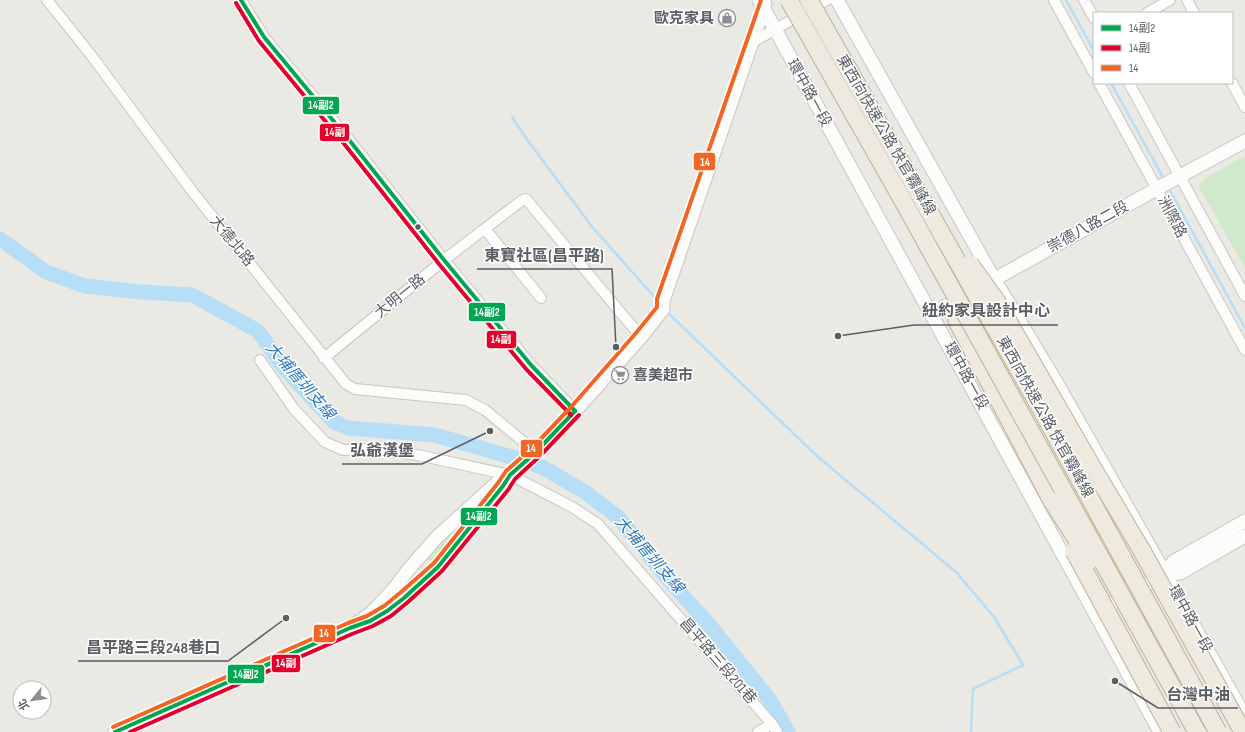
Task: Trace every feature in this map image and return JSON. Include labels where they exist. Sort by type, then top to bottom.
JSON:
[{"type":"highway","name":"東西向快速公路 快官霧峰線","points":[[789,0],[902,199],[1197,732]]},
{"type":"highway","name":"東西向快速公路 快官霧峰線","points":[[809,0],[1040,407],[1218,732]]},
{"type":"highway","points":[[919,194],[997,302],[1141,549],[1243,732]]},
{"type":"highway","points":[[902,199],[957,321],[1052,501],[1077,557],[1172,732]]},
{"type":"highway","points":[[1094,470],[1129,547],[1230,732]]},
{"type":"highway","points":[[1052,501],[1085,552],[1185,732]]},
{"type":"street","name":"大德北路","points":[[47,0],[91,55],[192,191],[346,384],[355,389],[466,400],[484,410],[536,452]]},
{"type":"street","points":[[241,0],[264,36],[350,141],[444,260],[518,349],[575,411]]},
{"type":"street","points":[[751,43],[827,0]]},
{"type":"street","name":"環中路一段","points":[[837,0],[994,279],[1055,380],[1245,717]]},
{"type":"street","points":[[1054,0],[1093,71]]},
{"type":"street","points":[[1084,0],[1093,16]]},
{"type":"street","points":[[1149,12],[1170,0]]},
{"type":"street","points":[[1187,0],[1193,12]]},
{"type":"street","points":[[350,628],[370,614],[388,596],[408,570],[437,538],[499,481],[510,475],[536,452],[641,337],[663,305],[713,158],[763,3]]},
{"type":"street","name":"環中路一段","points":[[763,3],[774,30],[932,314],[1094,614],[1160,732]]},
{"type":"street","name":"洲際路","points":[[1100,84],[1245,296]]},
{"type":"street","name":"洲際路","points":[[1129,84],[1168,183],[1245,350]]},
{"type":"street","points":[[1233,84],[1245,107]]},
{"type":"street","name":"崇德八路二段","points":[[932,314],[1245,141]]},
{"type":"street","name":"大明一路","points":[[324,358],[444,260],[521,201],[526,199],[641,337]]},
{"type":"street","points":[[485,229],[541,298]]},
{"type":"street","name":"昌平路三段201巷","points":[[260,360],[294,409],[325,442],[343,450],[372,449],[418,455],[510,475],[572,507],[598,524],[775,728]]},
{"type":"street","points":[[115,732],[350,628],[370,621],[387,611],[404,598],[438,567],[503,486],[510,475]]},
{"type":"street","points":[[1165,574],[1173,562],[1245,521]]},
{"type":"street","points":[[1094,614],[1165,574],[1180,573],[1245,536]]},
{"type":"street","points":[[758,732],[775,728]]},
{"type":"green space","points":[[1245,156],[1245,268],[1199,187],[1202,180]]},
{"type":"green space","points":[[458,527],[462,528],[434,566],[426,557]]},
{"type":"waterway","points":[[1066,0],[1093,49]]},
{"type":"waterway","points":[[1112,84],[1164,179]]},
{"type":"waterway","points":[[512,117],[528,141],[593,228],[658,301]]},
{"type":"waterway","points":[[1168,187],[1245,328]]},
{"type":"waterway","name":"大埔厝圳支線","points":[[0,239],[46,272],[85,286],[140,292],[192,295],[258,331],[284,368],[333,421],[348,428],[435,435],[512,457],[544,468],[585,492],[619,518],[667,578],[711,627],[770,700],[788,732]]},
{"type":"waterway","points":[[666,311],[818,457],[956,572],[994,617],[1023,665],[973,689],[971,732]]},
{"type":"transit line","name":"14副2","points":[[241,0],[264,37],[350,141],[444,260],[531,365],[575,411]]},
{"type":"transit line","name":"14","points":[[113,727],[367,616],[384,606],[434,563],[506,471],[532,448],[571,407],[657,307],[657,299],[761,0]]},
{"type":"transit line","name":"14副","points":[[236,3],[259,41],[345,145],[439,264],[526,369],[571,415]]},
{"type":"transit line","name":"14副2","points":[[115,732],[350,628],[370,621],[387,611],[404,598],[438,567],[503,486],[510,475],[536,452],[575,411]]},
{"type":"transit line","name":"14副","points":[[130,732],[373,626],[391,616],[442,571],[508,490],[515,479],[540,456],[579,415]]},
{"type":"place","name":"歐克家具","points":[[727,18]]},
{"type":"place","name":"紐約家具設計中心","points":[[838,336]]},
{"type":"place","name":"東寶社區(昌平路)","points":[[616,347]]},
{"type":"place","name":"喜美超市","points":[[620,375]]},
{"type":"place","name":"弘爺漢堡","points":[[490,431]]},
{"type":"place","name":"昌平路三段248巷口","points":[[286,618]]},
{"type":"place","name":"台灣中油","points":[[1115,681]]}]
